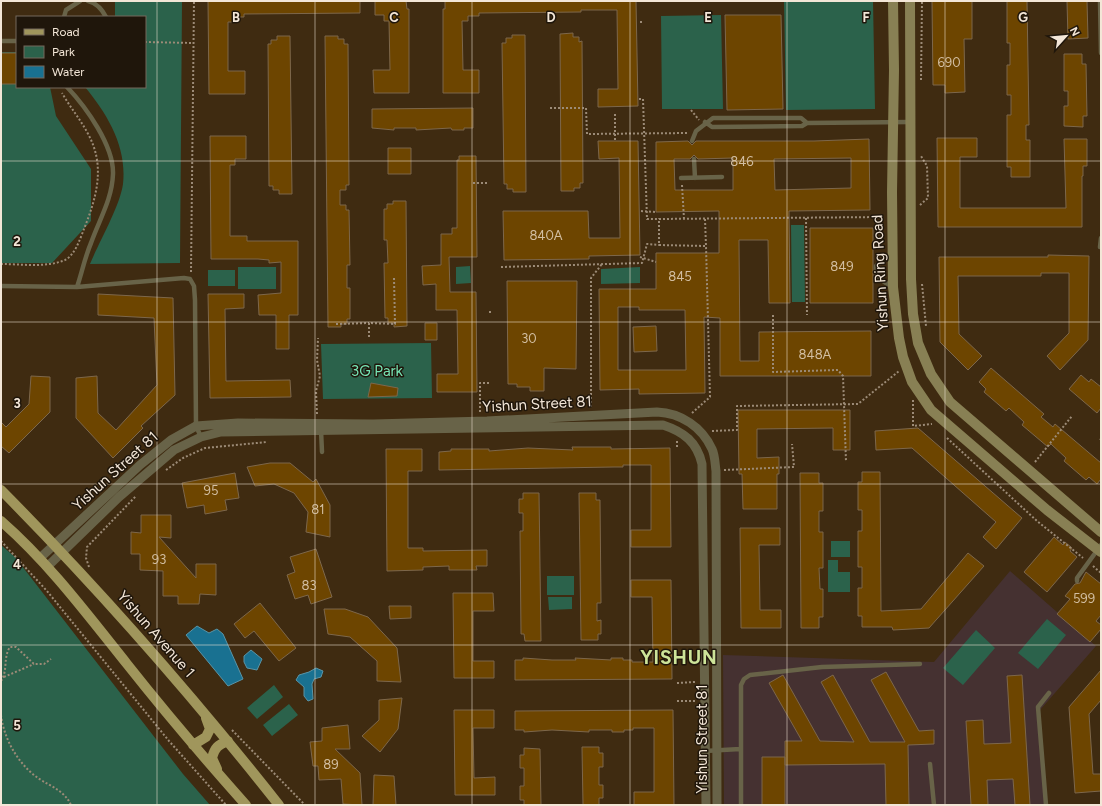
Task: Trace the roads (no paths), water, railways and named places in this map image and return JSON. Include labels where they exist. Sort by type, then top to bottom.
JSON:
[{"type":"main road","name":"Yishun Ring Road","points":[[893,1],[893,287],[899,338],[903,357],[912,382],[931,410],[1047,510],[1100,549]]},
{"type":"main road","name":"Yishun Ring Road","points":[[910,1],[911,279],[913,314],[918,343],[930,374],[950,402],[1101,532]]},
{"type":"main road","name":"Yishun Avenue 1","points":[[1,490],[58,548],[121,616],[228,741],[279,805]]},
{"type":"main road","points":[[1,521],[48,566],[193,745],[246,805]]},
{"type":"main road","points":[[193,745],[206,737],[210,729],[201,709]]},
{"type":"main road","points":[[220,775],[212,758],[217,745],[228,741]]},
{"type":"street","name":"Yishun Street 81","points":[[48,566],[58,548],[140,465],[171,440],[196,426],[238,422],[320,424],[334,427],[663,412],[675,415],[688,421],[702,434],[712,450],[716,471],[716,805]]},
{"type":"street","name":"Yishun Street 81","points":[[40,558],[58,548],[174,450],[201,436],[221,432],[307,424]]},
{"type":"street","name":"Yishun Street 81","points":[[373,426],[520,429],[663,425],[678,430],[692,440],[699,452],[702,464],[704,639],[699,692],[705,751],[706,805]]},
{"type":"lane","points":[[64,16],[66,10],[80,1]]},
{"type":"lane","points":[[88,1],[94,2],[102,9],[106,16]]},
{"type":"lane","points":[[1100,1],[1101,53]]},
{"type":"lane","points":[[1,41],[16,41]]},
{"type":"lane","points":[[68,88],[75,95],[106,142],[113,173],[109,202],[91,242],[77,287]]},
{"type":"lane","points":[[692,141],[695,133],[704,123],[713,118],[802,118],[807,124]]},
{"type":"lane","points":[[704,123],[712,126],[802,126],[807,124],[910,122]]},
{"type":"lane","points":[[694,159],[695,178]]},
{"type":"lane","points":[[681,178],[722,177]]},
{"type":"lane","points":[[1100,247],[1101,238]]},
{"type":"lane","points":[[892,253],[876,266],[876,273],[879,278],[893,287]]},
{"type":"lane","points":[[1,286],[77,287],[184,278],[190,279],[194,286],[195,300],[196,426],[201,436]]},
{"type":"lane","points":[[566,416],[566,427]]},
{"type":"lane","points":[[519,419],[520,429]]},
{"type":"lane","points":[[320,424],[322,452]]},
{"type":"lane","points":[[1077,581],[1077,578],[1088,562],[1100,549]]},
{"type":"lane","points":[[704,639],[716,639]]},
{"type":"lane","points":[[741,805],[741,685],[744,679],[750,675],[822,667],[920,664]]},
{"type":"lane","points":[[699,692],[716,693]]},
{"type":"lane","points":[[1046,805],[1038,708],[1049,693]]},
{"type":"lane","points":[[705,751],[740,749]]},
{"type":"lane","points":[[930,764],[934,805]]},
{"type":"water","points":[[197,626],[209,633],[217,629],[223,634],[243,679],[228,686],[186,635]]},
{"type":"water","points":[[251,650],[262,659],[257,670],[247,668],[244,662],[244,656]]},
{"type":"water","points":[[316,668],[323,671],[321,677],[314,679],[312,684],[313,699],[308,701],[304,696],[304,687],[296,680],[299,675]]},
{"type":"district","name":"YISHUN","points":[[679,657]]},
{"type":"park label","name":"3G Park","points":[[377,371]]}]
